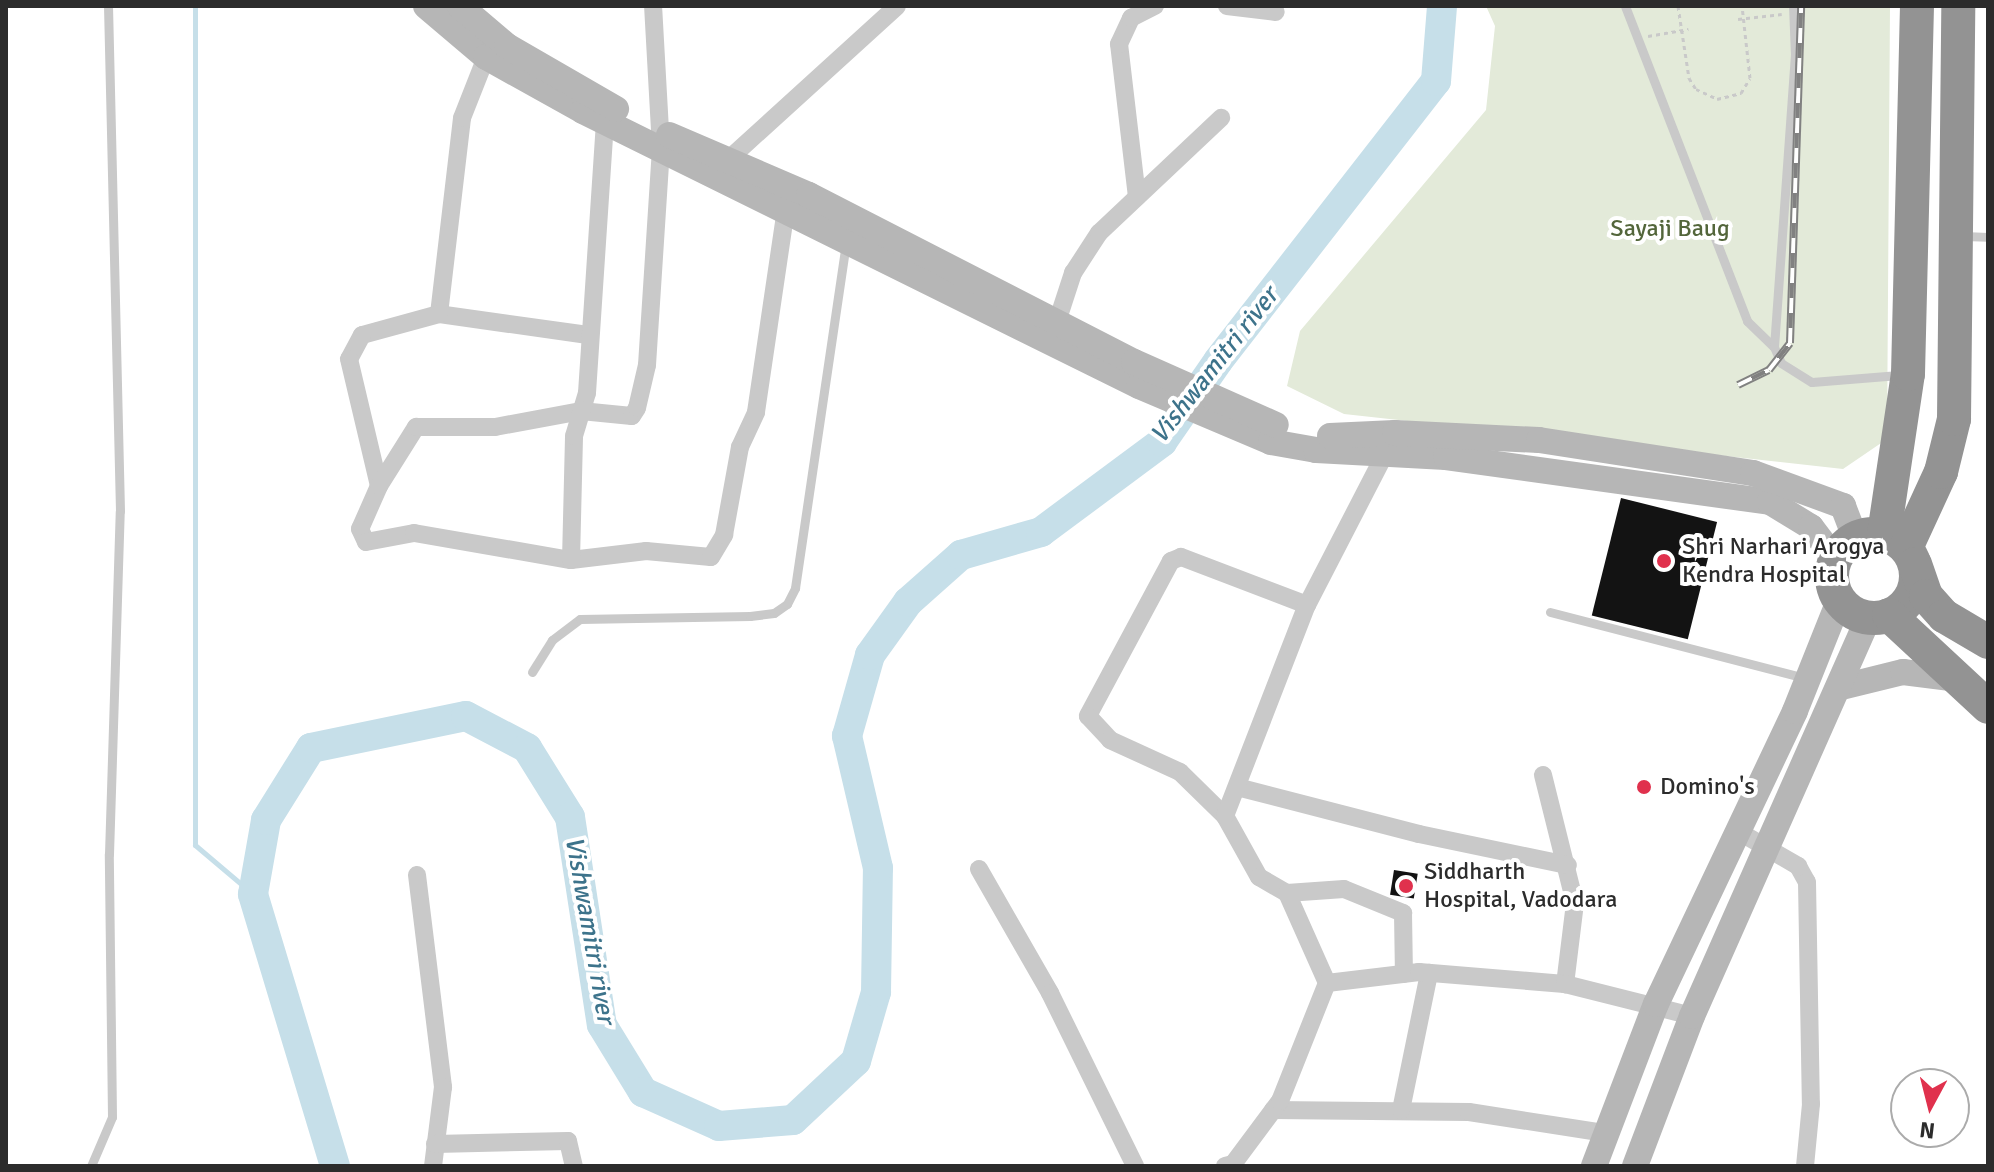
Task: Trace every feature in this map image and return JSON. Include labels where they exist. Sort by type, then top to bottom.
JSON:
[{"type":"highway","points":[[1879,548],[1908,374],[1917,6]]},
{"type":"highway","points":[[1958,6],[1973,236],[1954,419],[1941,472],[1879,548],[1831,573],[1839,601],[1879,616],[1988,707]]},
{"type":"highway","points":[[1879,548],[1915,586],[1901,609],[1879,616]]},
{"type":"highway","points":[[1879,548],[1944,616],[1988,642]]},
{"type":"street","points":[[426,6],[486,57],[605,122],[729,159],[1057,322],[1137,374]]},
{"type":"street","points":[[460,6],[507,46],[660,140],[786,209],[1137,374],[1274,434],[1385,454],[1446,457],[1770,502],[1811,527],[1879,548]]},
{"type":"street","points":[[653,6],[660,140],[647,365],[637,408],[632,416],[581,411],[495,427],[416,427],[379,486],[360,529],[366,542],[414,533],[571,560],[646,551],[711,557],[724,535],[740,447],[756,412],[786,209]]},
{"type":"street","points":[[729,159],[897,6]]},
{"type":"street","points":[[1137,197],[1119,44],[1128,11],[1155,6]]},
{"type":"street","points":[[1227,6],[1276,12]]},
{"type":"street","points":[[439,314],[462,118],[486,57]]},
{"type":"street","points":[[1057,322],[1082,254],[1221,118]]},
{"type":"street","points":[[571,560],[574,436],[587,393],[588,335],[605,122]]},
{"type":"street","points":[[379,486],[349,359],[362,335],[439,314],[588,335]]},
{"type":"street","points":[[1274,434],[1327,436],[1395,433],[1539,440],[1753,473],[1843,506],[1879,548]]},
{"type":"street","points":[[1225,816],[1307,605],[1385,454]]},
{"type":"street","points":[[1307,605],[1181,557],[1171,561],[1088,716],[1110,740],[1180,772],[1225,816],[1259,877],[1287,893],[1344,889],[1403,913],[1404,974]]},
{"type":"street","points":[[1594,1166],[1656,1004],[1839,601]]},
{"type":"street","points":[[1635,1166],[1692,1016],[1764,846],[1879,616]]},
{"type":"street","points":[[1842,687],[1903,672],[1957,679]]},
{"type":"street","points":[[1543,775],[1568,865],[1575,903],[1565,984]]},
{"type":"street","points":[[1237,787],[1419,834],[1568,865]]},
{"type":"street","points":[[1736,830],[1798,866],[1807,882],[1811,1104],[1805,1166]]},
{"type":"street","points":[[979,869],[1050,993],[1135,1166]]},
{"type":"street","points":[[417,875],[443,1087],[433,1166]]},
{"type":"street","points":[[1230,1165],[1273,1110],[1327,983],[1287,893]]},
{"type":"street","points":[[1327,983],[1429,973],[1565,984],[1656,1004],[1692,1016]]},
{"type":"street","points":[[1401,1110],[1429,973]]},
{"type":"street","points":[[1273,1110],[1469,1112],[1605,1133]]},
{"type":"street","points":[[435,1144],[568,1141],[574,1166]]},
{"type":"lane","points":[[91,1166],[112,1117],[109,854],[120,511],[108,6]]},
{"type":"lane","points":[[1625,6],[1747,321],[1774,347],[1781,363],[1812,382],[1908,374]]},
{"type":"lane","points":[[1774,347],[1795,55],[1793,10]]},
{"type":"lane","points":[[532,672],[552,640],[580,619],[750,616],[774,613],[787,604],[795,588],[847,239]]},
{"type":"lane","points":[[1550,612],[1806,678]]},
{"type":"path","points":[[1678,6],[1689,78],[1696,89],[1711,98],[1734,97],[1750,78],[1742,6]]},
{"type":"path","points":[[1738,19],[1793,10]]},
{"type":"path","points":[[1637,38],[1688,29]]},
{"type":"green space","name":"Sayaji Baug","points":[[1486,6],[1890,6],[1887,439],[1843,469],[1344,414],[1287,386],[1300,331],[1486,110],[1495,26]]},
{"type":"building","points":[[1621,498],[1717,522],[1688,639],[1592,615]]},
{"type":"building","points":[[1394,870],[1418,874],[1414,898],[1390,895]]},
{"type":"waterway","points":[[195,6],[195,845],[253,894]]},
{"type":"waterway","name":"Vishwamitri river","points":[[335,1166],[253,894],[266,820],[311,748],[466,716],[527,748],[570,817],[602,1025],[643,1092],[719,1126],[793,1120],[856,1061],[876,992],[878,868],[847,736],[870,655],[908,602],[961,555],[1041,532],[1162,442],[1218,361],[1436,81],[1442,6]]},
{"type":"railway","points":[[1738,385],[1769,370],[1790,343],[1801,6]]},
{"type":"place","name":"Shri Narhari Arogya Kendra Hospital","points":[[1664,561]]},
{"type":"place","name":"Domino's","points":[[1644,787]]},
{"type":"place","name":"Siddharth Hospital, Vadodara","points":[[1406,886]]}]
